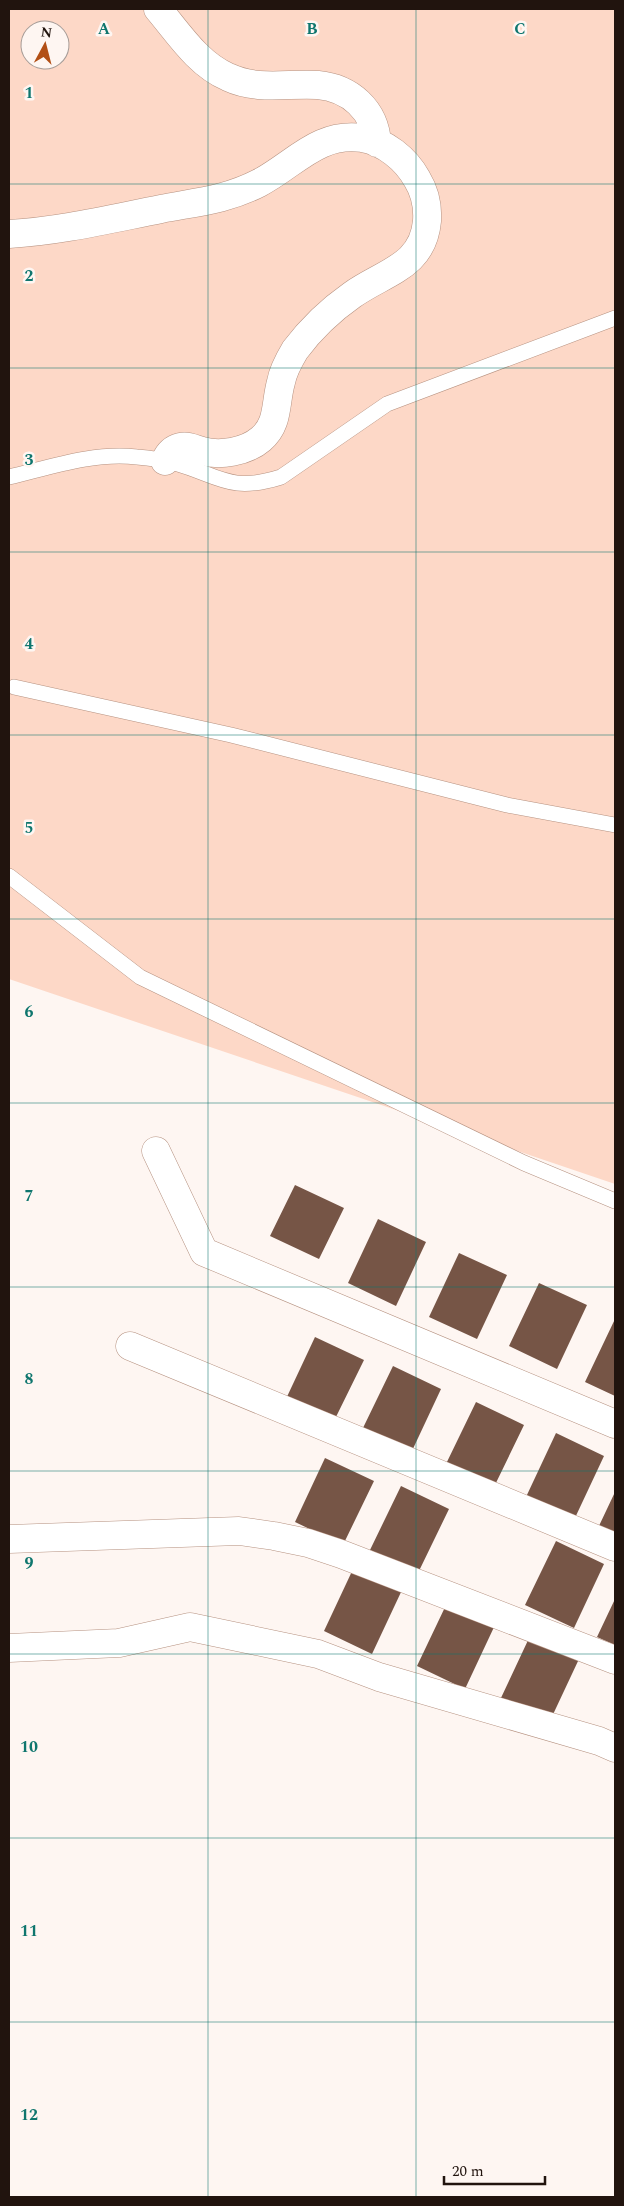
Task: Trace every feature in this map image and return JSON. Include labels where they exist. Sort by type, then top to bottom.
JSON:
[{"type":"street","points":[[158,9],[208,66],[227,77],[257,86],[318,85],[335,88],[350,96],[370,114],[374,123],[377,143]]},
{"type":"street","points":[[9,234],[58,230],[212,200],[258,184],[279,172],[319,143],[334,138],[350,137],[377,143],[388,148],[410,167],[424,194],[427,211],[425,237],[413,257],[401,267],[352,295],[329,314],[296,349],[280,382],[276,416],[261,439],[241,450],[222,453],[204,452],[187,446],[180,447],[173,449],[165,461]]},
{"type":"street","points":[[156,1151],[204,1252],[615,1424]]},
{"type":"street","points":[[130,1346],[615,1547]]},
{"type":"street","points":[[9,1539],[204,1531],[274,1536],[308,1543],[341,1554],[615,1660]]},
{"type":"street","points":[[9,1648],[119,1643],[190,1627],[318,1654],[379,1677],[599,1741],[615,1748]]},
{"type":"lane","points":[[9,477],[82,459],[134,456],[165,461],[230,483],[265,482],[281,477],[387,404],[615,318]]},
{"type":"lane","points":[[14,687],[231,735],[507,804],[615,824]]},
{"type":"lane","points":[[9,876],[140,977],[524,1163],[615,1201]]},
{"type":"shaded area","points":[[9,9],[615,9],[615,1184],[9,979]]},
{"type":"building","points":[[295,1185],[344,1208],[319,1259],[270,1236]]},
{"type":"building","points":[[378,1219],[426,1242],[396,1306],[348,1283]]},
{"type":"building","points":[[459,1253],[507,1275],[477,1339],[429,1317]]},
{"type":"building","points":[[539,1283],[587,1305],[557,1369],[509,1346]]},
{"type":"building","points":[[615,1319],[615,1396],[585,1382]]},
{"type":"building","points":[[315,1337],[364,1360],[333,1423],[285,1401]]},
{"type":"building","points":[[393,1366],[441,1389],[411,1453],[362,1430]]},
{"type":"building","points":[[476,1402],[524,1425],[493,1489],[445,1466]]},
{"type":"building","points":[[556,1433],[604,1456],[574,1520],[526,1497]]},
{"type":"building","points":[[325,1458],[374,1481],[343,1545],[295,1522]]},
{"type":"building","points":[[401,1486],[449,1509],[418,1573],[370,1550]]},
{"type":"building","points":[[615,1492],[615,1536],[598,1528]]},
{"type":"building","points":[[556,1541],[604,1564],[574,1628],[525,1605]]},
{"type":"building","points":[[354,1567],[402,1590],[372,1654],[324,1631]]},
{"type":"building","points":[[615,1599],[615,1645],[597,1637]]},
{"type":"building","points":[[447,1603],[495,1625],[465,1689],[417,1666]]},
{"type":"building","points":[[530,1636],[579,1659],[549,1723],[500,1700]]}]
